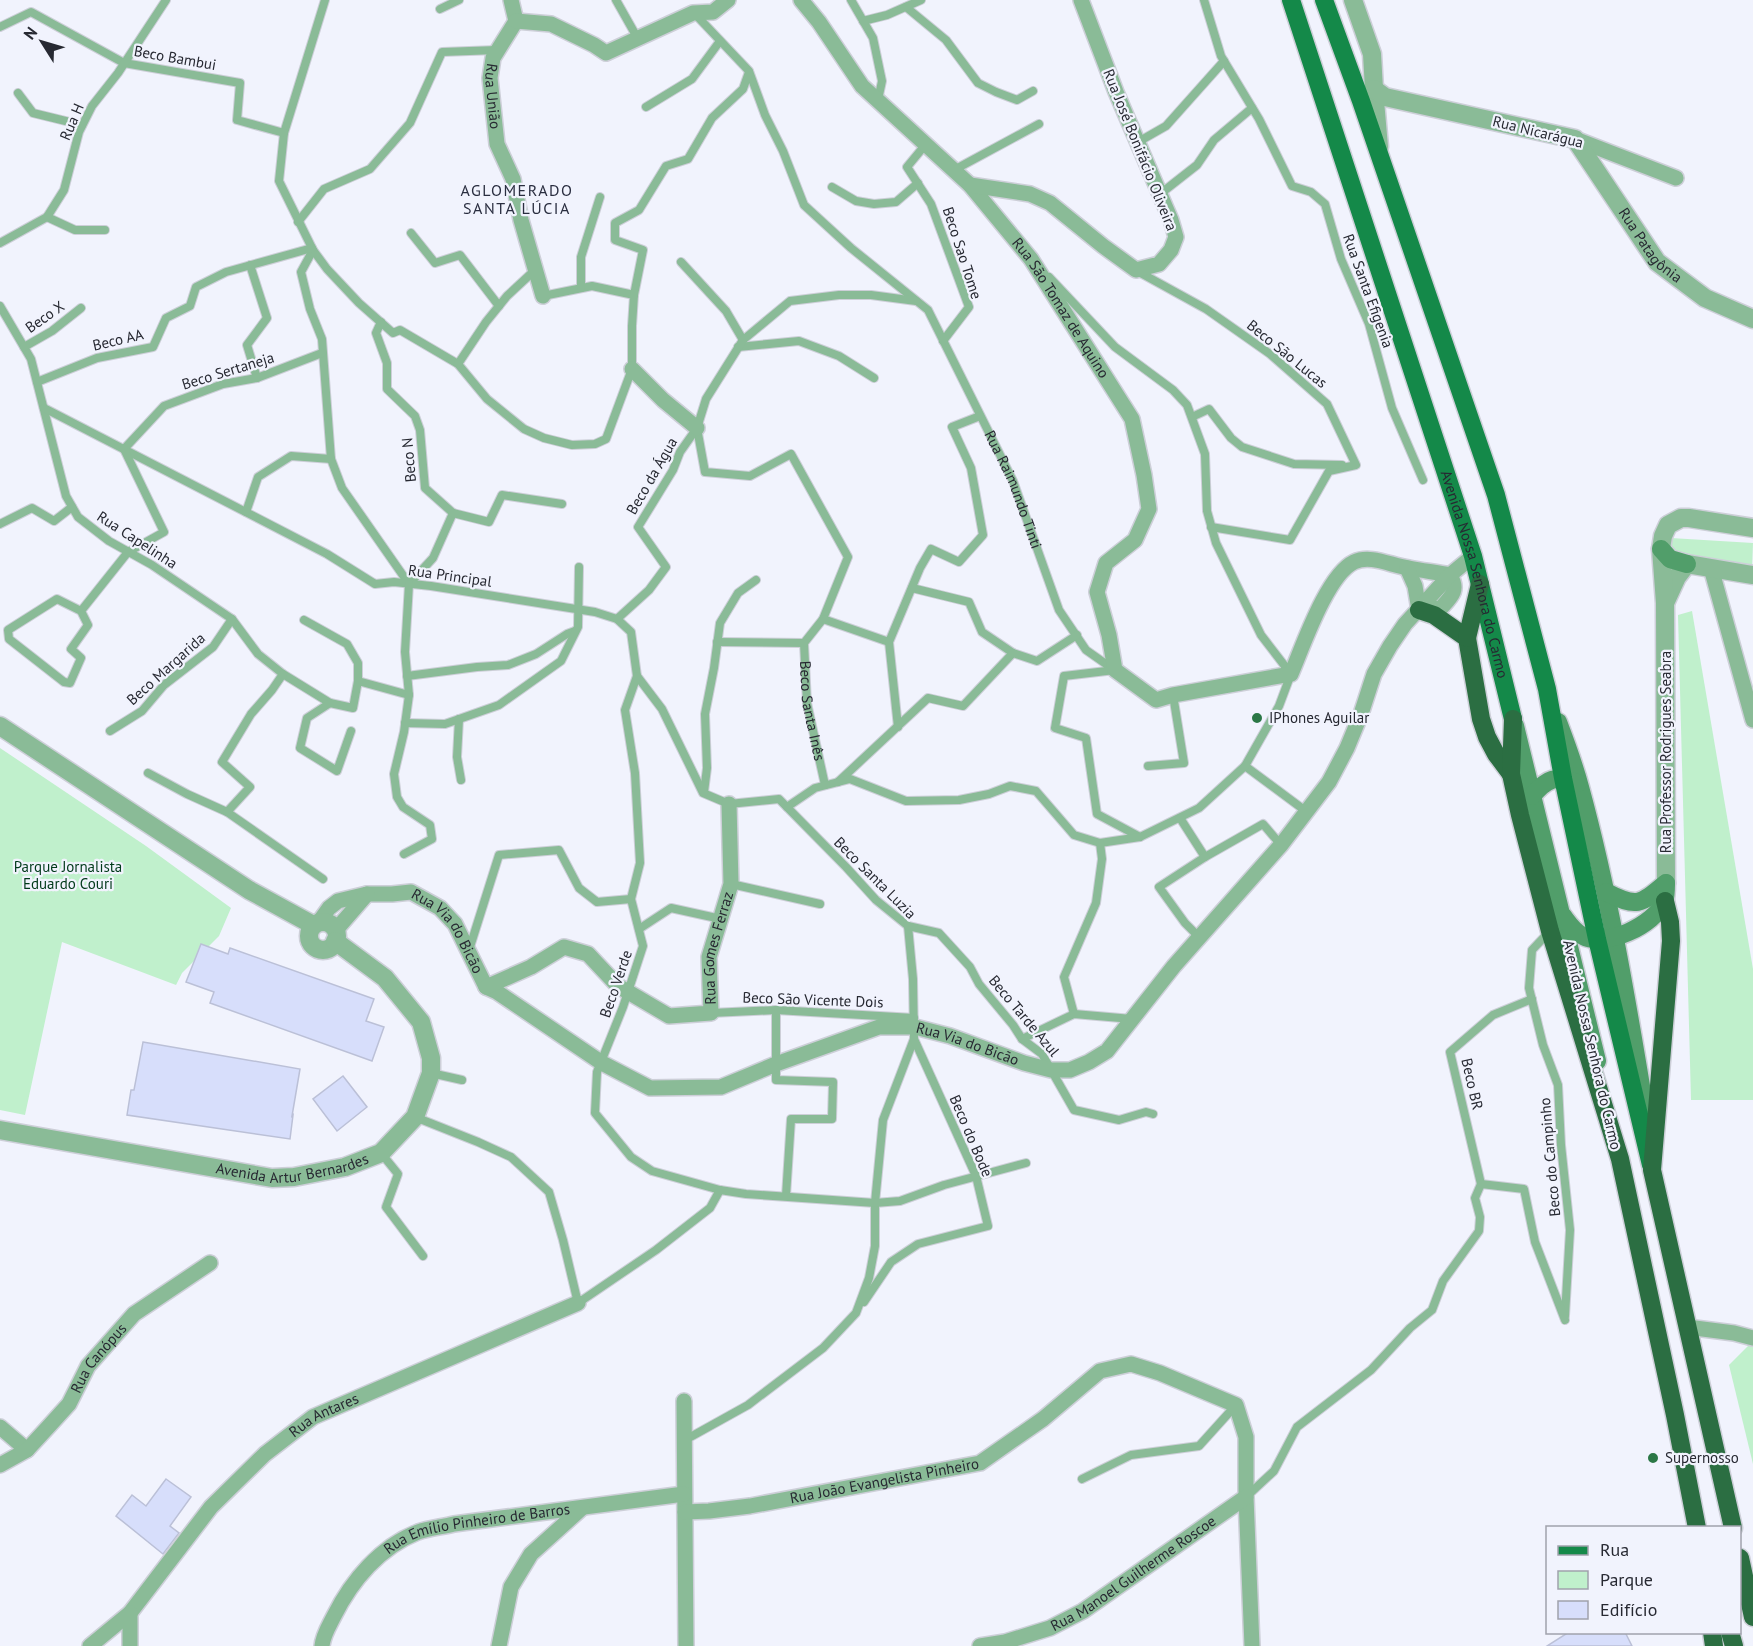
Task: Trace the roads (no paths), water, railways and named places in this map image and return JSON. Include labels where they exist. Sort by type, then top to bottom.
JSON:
[{"type":"highway","points":[[1480,584],[1467,638],[1481,719],[1496,754],[1511,774]]},
{"type":"highway","points":[[1419,610],[1434,615],[1467,638]]},
{"type":"highway","points":[[1513,719],[1511,774],[1520,815],[1550,931],[1620,1159],[1698,1526]]},
{"type":"highway","points":[[1666,892],[1671,941],[1652,1170],[1733,1526]]},
{"type":"highway","points":[[1741,1563],[1753,1617]]},
{"type":"main road","points":[[1324,0],[1496,495],[1571,781],[1606,892],[1652,1148],[1652,1170]]},
{"type":"main road","name":"Avenida Nossa Senhora do Carmo","points":[[1290,2],[1473,556],[1620,1159]]},
{"type":"main road","points":[[1661,549],[1670,559],[1688,564]]},
{"type":"main road","points":[[1533,796],[1542,785],[1552,779],[1571,781]]},
{"type":"main road","points":[[1571,781],[1597,939],[1652,1170]]},
{"type":"main road","points":[[1606,892],[1633,903],[1666,892]]},
{"type":"main road","points":[[1560,911],[1572,929],[1584,937],[1597,939],[1615,937],[1647,922],[1657,913],[1666,892]]},
{"type":"street","points":[[511,0],[516,21],[551,24],[606,53],[693,13],[713,12],[728,0]]},
{"type":"street","name":"Rua São Tomaz de Aquino","points":[[801,0],[819,22],[862,86],[970,185],[1031,259],[1132,419],[1149,509],[1135,540],[1106,562],[1097,592],[1114,670]]},
{"type":"street","name":"Rua José Bonifácio Oliveira","points":[[1081,0],[1176,237],[1171,250],[1160,264],[1136,270]]},
{"type":"street","points":[[1353,0],[1372,54],[1380,162]]},
{"type":"street","name":"Rua União","points":[[516,21],[493,58],[490,78],[497,144],[513,180],[521,220],[543,296]]},
{"type":"street","name":"Rua Nicarágua","points":[[1374,89],[1384,97],[1575,140],[1676,178]]},
{"type":"street","points":[[1378,117],[1398,99]]},
{"type":"street","name":"Rua Patagônia","points":[[1575,140],[1658,262],[1705,298],[1753,319]]},
{"type":"street","points":[[970,185],[1030,194],[1050,203],[1136,270]]},
{"type":"street","points":[[632,369],[663,400],[697,428]]},
{"type":"street","points":[[1661,549],[1665,530],[1681,518],[1753,528]]},
{"type":"street","name":"Rua Professor Rodrigues Seabra","points":[[1661,549],[1665,603],[1666,892]]},
{"type":"street","points":[[1291,674],[1318,611],[1340,573],[1355,562],[1370,559],[1450,575],[1473,556]]},
{"type":"street","points":[[1688,564],[1753,575]]},
{"type":"street","name":"Rua Professor Rodrigues Seabra","points":[[1665,603],[1677,576],[1688,564]]},
{"type":"street","points":[[1407,568],[1415,586],[1419,610],[1442,608],[1450,599],[1455,584],[1450,575]]},
{"type":"street","points":[[1712,568],[1753,720]]},
{"type":"street","name":"Rua Via do Bicão","points":[[324,934],[367,894],[411,892],[440,908],[454,924],[486,987],[497,992],[602,1063],[650,1088],[721,1087],[776,1064],[879,1027],[914,1028],[950,1036],[1024,1064],[1051,1070],[1070,1070],[1107,1051],[1174,966],[1281,845],[1329,782],[1347,748],[1374,674],[1405,624],[1419,610]]},
{"type":"street","name":"Rua Raimundo Tinti","points":[[1114,670],[1156,700],[1291,674]]},
{"type":"street","name":"Avenida Artur Bernardes","points":[[0,726],[210,864],[324,934],[385,978],[421,1023],[431,1058],[431,1073],[416,1117],[381,1153],[345,1167],[294,1177],[272,1178],[0,1130]]},
{"type":"street","name":"Rua Gomes Ferraz","points":[[486,987],[531,967],[564,946],[588,954],[618,986],[669,1016],[711,1013],[709,957],[731,884],[729,804]]},
{"type":"street","name":"Rua Canópus","points":[[0,1465],[27,1450],[69,1404],[88,1366],[134,1314],[210,1263]]},
{"type":"street","name":"Rua Antares","points":[[90,1646],[130,1613],[211,1507],[265,1454],[313,1417],[578,1303]]},
{"type":"street","points":[[1687,1327],[1734,1333],[1753,1338]]},
{"type":"street","name":"Rua João Evangelista Pinheiro","points":[[684,1512],[750,1506],[980,1463],[1043,1419],[1100,1371],[1131,1364],[1160,1373],[1236,1405]]},
{"type":"street","points":[[684,1401],[686,1646]]},
{"type":"street","points":[[1236,1405],[1246,1437],[1252,1646]]},
{"type":"street","points":[[0,1427],[27,1450]]},
{"type":"street","name":"Rua Emílio Pinheiro de Barros","points":[[322,1646],[323,1638],[340,1604],[360,1574],[393,1545],[419,1532],[454,1524],[684,1494]]},
{"type":"street","name":"Rua Manoel Guilherme Roscoe","points":[[980,1646],[1005,1642],[1040,1631],[1083,1611],[1246,1497]]},
{"type":"street","points":[[499,1646],[511,1587],[531,1554],[582,1508]]},
{"type":"street","points":[[130,1613],[130,1646]]},
{"type":"lane","name":"Rua H","points":[[0,243],[47,217],[64,190],[79,132],[92,106],[166,0]]},
{"type":"lane","points":[[326,0],[284,133],[279,181],[312,249],[359,303],[393,333],[400,330],[415,337],[458,364],[488,399],[524,429],[544,438],[572,446],[595,444],[606,439],[632,369],[634,295],[643,250],[615,240],[615,223],[639,210],[666,166],[688,159],[712,118],[743,89],[749,71]]},
{"type":"lane","points":[[440,9],[459,0]]},
{"type":"lane","points":[[616,0],[638,39]]},
{"type":"lane","points":[[851,0],[873,38],[882,81],[878,100]]},
{"type":"lane","points":[[863,21],[887,15],[921,0]]},
{"type":"lane","name":"Rua Santa Efigenia","points":[[1204,0],[1221,56],[1252,108],[1292,186],[1311,192],[1325,204],[1341,259],[1369,324],[1392,408],[1423,480]]},
{"type":"lane","points":[[906,7],[946,40],[978,82],[1017,100],[1033,91]]},
{"type":"lane","name":"Beco Bambui","points":[[0,27],[31,12],[124,63],[240,83],[237,120],[284,133]]},
{"type":"lane","name":"Rua Raimundo Tinti","points":[[693,13],[749,71],[765,115],[783,151],[804,205],[851,248],[927,309],[1013,481],[1059,610],[1086,650],[1114,670]]},
{"type":"lane","points":[[646,107],[692,79],[720,41]]},
{"type":"lane","points":[[298,222],[324,189],[370,169],[410,123],[442,52],[498,50]]},
{"type":"lane","points":[[1138,142],[1166,126],[1224,61]]},
{"type":"lane","points":[[18,93],[33,113],[82,125]]},
{"type":"lane","points":[[1160,194],[1197,165],[1214,140],[1252,108]]},
{"type":"lane","points":[[954,170],[1039,124]]},
{"type":"lane","name":"Beco Sao Tome","points":[[926,144],[907,167],[932,204],[969,307],[943,341]]},
{"type":"lane","points":[[832,187],[856,201],[874,204],[896,202],[918,183]]},
{"type":"lane","points":[[581,288],[581,257],[600,197]]},
{"type":"lane","points":[[47,217],[75,230],[105,230]]},
{"type":"lane","points":[[411,233],[435,263],[460,255],[499,306]]},
{"type":"lane","points":[[312,249],[301,272],[310,309],[322,339],[332,459],[342,488],[409,584],[405,652],[409,695],[393,774],[397,797],[403,807],[430,825],[432,838],[404,854]]},
{"type":"lane","name":"Beco AA","points":[[37,382],[96,358],[153,347],[166,318],[190,306],[196,287],[226,272],[312,249]]},
{"type":"lane","points":[[787,807],[815,788],[849,779],[906,801],[959,800],[989,794],[1010,786],[1036,790],[1074,835],[1100,843],[1140,837],[1199,808],[1245,766],[1279,705],[1291,674],[1261,635],[1216,543],[1207,512],[1205,454],[1187,405],[1173,390],[1115,347],[1031,259]]},
{"type":"lane","points":[[681,262],[726,311],[740,344]]},
{"type":"lane","points":[[250,265],[267,318],[247,345],[256,378]]},
{"type":"lane","points":[[458,364],[486,322],[507,296],[535,270]]},
{"type":"lane","name":"Beco São Lucas","points":[[1136,270],[1215,316],[1270,354],[1327,404],[1356,465]]},
{"type":"lane","points":[[543,296],[592,286],[634,295]]},
{"type":"lane","points":[[697,428],[706,399],[740,344],[790,301],[839,295],[871,295],[917,301]]},
{"type":"lane","name":"Rua Capelinha","points":[[0,306],[31,359],[66,496],[78,517],[109,541],[152,565],[232,619],[258,654],[283,674],[330,703]]},
{"type":"lane","name":"Beco X","points":[[24,347],[52,331],[81,308]]},
{"type":"lane","name":"Beco N","points":[[381,322],[376,333],[387,363],[387,388],[415,416],[420,430],[424,488],[453,513]]},
{"type":"lane","points":[[740,344],[799,340],[839,356],[874,378]]},
{"type":"lane","name":"Beco Sertaneja","points":[[124,449],[164,406],[224,384],[256,378],[322,353]]},
{"type":"lane","name":"Rua Principal","points":[[44,408],[327,554],[375,584],[394,582],[409,584],[579,609],[617,619]]},
{"type":"lane","points":[[1192,417],[1209,409],[1231,438],[1242,447],[1294,464],[1356,465]]},
{"type":"lane","points":[[897,727],[889,642],[920,567],[931,549],[959,562],[983,535],[971,468],[952,427],[980,416]]},
{"type":"lane","name":"Beco da Água","points":[[617,619],[649,590],[666,567],[638,527],[673,470],[680,452],[697,428]]},
{"type":"lane","name":"Beco Santa Inês","points":[[697,428],[705,472],[750,476],[791,454],[848,557],[823,619],[804,643],[807,703],[825,785]]},
{"type":"lane","points":[[81,611],[128,552],[164,532],[124,449]]},
{"type":"lane","points":[[246,512],[258,477],[291,456],[332,459]]},
{"type":"lane","points":[[1211,527],[1290,540],[1329,471],[1356,465]]},
{"type":"lane","points":[[409,584],[434,558],[453,513],[489,522],[502,495],[562,504]]},
{"type":"lane","points":[[0,524],[32,508],[54,521],[72,507]]},
{"type":"lane","points":[[405,723],[445,724],[499,705],[561,661],[578,627],[579,567]]},
{"type":"lane","points":[[703,793],[707,768],[705,714],[720,622],[738,593],[756,580]]},
{"type":"lane","points":[[912,588],[969,602],[982,632],[1013,653],[1037,662],[1077,635]]},
{"type":"lane","points":[[57,599],[81,611],[88,625],[71,649],[81,658],[70,683],[64,682],[9,639],[8,630],[57,599]]},
{"type":"lane","name":"Beco Margarida","points":[[110,731],[142,711],[164,686],[213,647],[232,619]]},
{"type":"lane","points":[[617,619],[631,632],[637,676],[662,709],[703,793],[729,804]]},
{"type":"lane","points":[[823,619],[889,642]]},
{"type":"lane","points":[[304,620],[347,644],[358,663],[358,681],[353,708],[330,703],[307,718],[300,748],[337,771],[351,731]]},
{"type":"lane","points":[[407,676],[508,665],[536,654],[567,633],[575,631]]},
{"type":"lane","points":[[717,642],[804,643]]},
{"type":"lane","points":[[837,782],[928,698],[963,706],[1013,653]]},
{"type":"lane","points":[[1114,670],[1064,676],[1054,728],[1086,738],[1097,814],[1140,837]]},
{"type":"lane","points":[[227,812],[250,787],[222,762],[251,714],[283,674]]},
{"type":"lane","name":"Beco Verde","points":[[637,676],[625,710],[635,773],[640,863],[632,899],[643,946],[597,1072],[595,1113],[631,1157],[652,1172],[720,1190],[746,1194],[875,1203],[900,1201],[944,1185],[1026,1163]]},
{"type":"lane","points":[[358,681],[409,695]]},
{"type":"lane","points":[[1148,766],[1184,763],[1173,695]]},
{"type":"lane","points":[[459,719],[457,757],[461,780]]},
{"type":"lane","points":[[1245,766],[1306,812]]},
{"type":"lane","points":[[148,773],[227,812],[323,879]]},
{"type":"lane","name":"Beco Santa Luzia","points":[[729,804],[779,799],[876,900],[908,926],[913,979],[914,1028],[883,1120],[875,1203],[875,1246],[869,1278],[856,1313]]},
{"type":"lane","points":[[1179,818],[1205,857]]},
{"type":"lane","points":[[1200,938],[1185,923],[1159,886],[1263,824],[1281,845]]},
{"type":"lane","points":[[1074,1014],[1064,977],[1096,903],[1102,859],[1100,843]]},
{"type":"lane","points":[[468,952],[499,855],[558,850],[579,888],[597,902],[632,899]]},
{"type":"lane","points":[[731,884],[820,904]]},
{"type":"lane","points":[[639,929],[671,908],[721,918]]},
{"type":"lane","name":"Beco Tarde Azul","points":[[908,926],[939,933],[970,967],[979,984],[1022,1039],[1042,1054],[1074,1110],[1119,1120],[1146,1112],[1153,1114]]},
{"type":"lane","name":"Beco do Campinho","points":[[1481,1184],[1524,1190],[1535,1242],[1564,1320],[1570,1230],[1561,1145],[1558,1085],[1543,1045],[1529,988],[1532,950],[1550,931]]},
{"type":"lane","name":"Beco BR","points":[[1481,1184],[1450,1052],[1493,1015],[1532,999]]},
{"type":"lane","points":[[776,1010],[776,1080],[833,1082],[832,1119],[791,1119],[786,1196]]},
{"type":"lane","name":"Beco São Vicente Dois","points":[[711,1013],[776,1010],[914,1028]]},
{"type":"lane","points":[[1022,1039],[1074,1014],[1132,1020]]},
{"type":"lane","name":"Beco do Bode","points":[[856,1313],[891,1262],[918,1245],[988,1226],[976,1176],[914,1028]]},
{"type":"lane","points":[[431,1073],[462,1080]]},
{"type":"lane","points":[[416,1117],[511,1157],[549,1192],[578,1303],[656,1250],[710,1208],[720,1190]]},
{"type":"lane","points":[[381,1153],[398,1174],[386,1208],[423,1256]]},
{"type":"lane","points":[[1246,1497],[1274,1471],[1297,1427],[1371,1370],[1410,1328],[1432,1310],[1443,1281],[1479,1232],[1480,1217],[1475,1198],[1481,1184]]},
{"type":"lane","points":[[684,1440],[748,1405],[823,1348],[856,1313]]},
{"type":"lane","points":[[1082,1479],[1131,1455],[1199,1446],[1236,1405]]},
{"type":"place","name":"IPhones Aguilar","points":[[1257,718]]},
{"type":"place","name":"Supernosso","points":[[1653,1458]]},
{"type":"district","name":"AGLOMERADO SANTA LÚCIA","points":[[517,199]]},
{"type":"park label","name":"Parque Jornalista Eduardo Couri","points":[[68,876]]}]
